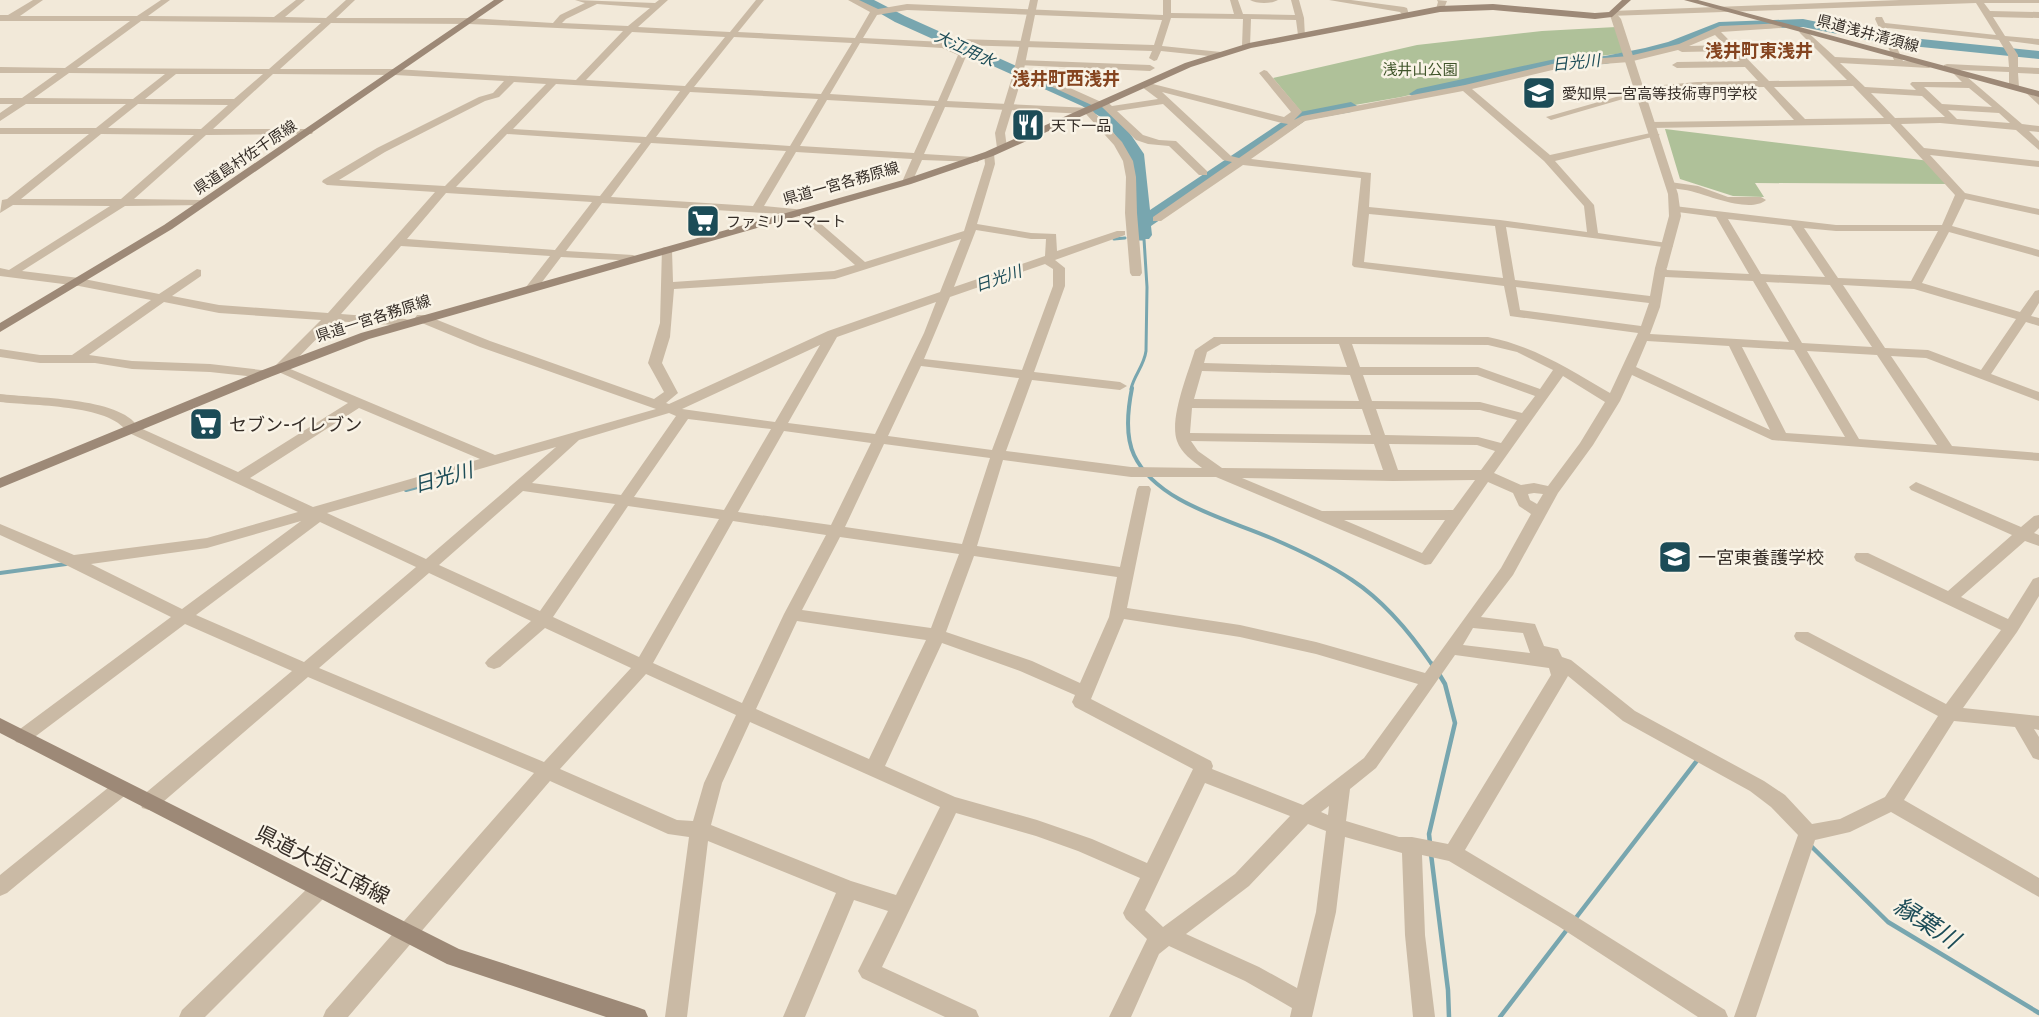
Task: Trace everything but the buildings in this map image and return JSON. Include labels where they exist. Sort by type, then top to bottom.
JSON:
[{"type":"main road","name":"県道島村佐千原線","points":[[0,328],[79,282],[203,203],[500,0]]},
{"type":"main road","points":[[1612,14],[1627,0]]},
{"type":"main road","name":"県道浅井清須線","points":[[1688,0],[1898,60]]},
{"type":"main road","name":"県道一宮各務原線","points":[[0,483],[265,374],[405,323],[908,182],[974,160],[1218,54],[1404,8],[1441,4],[1585,16],[1612,14]]},
{"type":"main road","name":"県道浅井清須線","points":[[1934,66],[2034,93]]},
{"type":"main road","name":"県道大垣江南線","points":[[0,725],[454,957],[637,1017]]},
{"type":"street","points":[[0,24],[4,18],[39,0]]},
{"type":"street","points":[[0,118],[166,0]]},
{"type":"street","points":[[276,20],[301,0]]},
{"type":"street","points":[[13,272],[124,202],[351,0]]},
{"type":"street","points":[[579,0],[660,3]]},
{"type":"street","points":[[532,288],[688,88],[760,0]]},
{"type":"street","points":[[852,0],[880,11]]},
{"type":"street","points":[[967,10],[970,0]]},
{"type":"street","points":[[1002,148],[1000,133],[1019,68],[1034,0]]},
{"type":"street","points":[[1145,85],[1167,17],[1167,0]]},
{"type":"street","points":[[1234,0],[1243,16],[1246,46]]},
{"type":"street","points":[[1254,0],[1274,0]]},
{"type":"street","points":[[1295,0],[1302,35]]},
{"type":"street","points":[[1333,0],[1404,8]]},
{"type":"street","points":[[1979,0],[2012,53],[2014,87]]},
{"type":"street","points":[[555,26],[563,17],[596,1]]},
{"type":"street","points":[[1612,14],[1724,9],[1764,4],[2039,1]]},
{"type":"street","points":[[1871,2],[1898,60]]},
{"type":"street","points":[[578,83],[629,30],[660,3]]},
{"type":"street","points":[[757,209],[858,42],[870,16],[880,11],[908,4],[967,10],[1167,17],[1300,18]]},
{"type":"street","points":[[1764,4],[1772,20],[1769,22]]},
{"type":"street","points":[[1120,1017],[1152,947],[1242,880],[1306,813],[1370,763],[1507,571],[1552,491],[1586,445],[1613,401],[1643,334],[1655,300],[1674,209],[1670,185],[1641,91],[1617,19],[1612,14]]},
{"type":"street","points":[[1988,14],[2039,15]]},
{"type":"street","points":[[4,18],[469,21],[944,45],[963,54],[908,182]]},
{"type":"street","points":[[1145,85],[1290,122],[1465,88],[1565,64],[1662,52],[1715,30],[1780,25]]},
{"type":"street","points":[[1882,25],[2039,42]]},
{"type":"street","points":[[1715,30],[1802,122]]},
{"type":"street","points":[[1803,31],[1893,121],[1960,195],[2039,212]]},
{"type":"street","points":[[958,42],[1157,49],[1218,54]]},
{"type":"street","points":[[1673,48],[1731,48]]},
{"type":"street","points":[[1662,52],[1697,86]]},
{"type":"street","points":[[1831,60],[1898,60],[1934,66],[2039,71]]},
{"type":"street","points":[[1677,65],[1746,64]]},
{"type":"street","points":[[1019,68],[1150,68]]},
{"type":"street","points":[[1019,68],[1096,108],[1137,138],[1154,144],[1172,143],[1203,173]]},
{"type":"street","points":[[0,70],[395,72],[1009,106],[1096,108],[1164,101]]},
{"type":"street","points":[[3,205],[100,132],[174,71]]},
{"type":"street","points":[[1954,71],[2002,110],[2039,147]]},
{"type":"street","points":[[1157,219],[1290,122],[1297,112],[1264,73]]},
{"type":"street","points":[[511,79],[496,95],[482,99],[381,150],[327,182],[801,212],[863,266]]},
{"type":"street","points":[[496,461],[279,369],[331,316],[446,190],[553,82]]},
{"type":"street","points":[[1954,121],[1942,107],[1915,84],[1970,85]]},
{"type":"street","points":[[1145,85],[1154,90],[1224,155],[1239,161],[1367,175],[1358,266],[1655,300]]},
{"type":"street","points":[[1551,117],[1641,91],[1697,86],[1857,87],[1925,93]]},
{"type":"street","points":[[1465,88],[1548,159],[1589,205],[1593,235]]},
{"type":"street","points":[[2034,93],[2039,102]]},
{"type":"street","points":[[0,101],[237,102]]},
{"type":"street","points":[[1942,107],[2002,110]]},
{"type":"street","points":[[1096,108],[1128,161],[1131,177],[1131,213],[1136,273]]},
{"type":"street","points":[[1548,159],[1653,130],[1802,122],[1893,121],[1954,121],[2039,129]]},
{"type":"street","points":[[0,131],[308,132]]},
{"type":"street","points":[[504,131],[974,160]]},
{"type":"street","points":[[1921,151],[2039,164]]},
{"type":"street","points":[[676,1017],[700,830],[713,783],[792,614],[836,531],[947,292],[970,230],[990,164],[989,154]]},
{"type":"street","points":[[1670,185],[1694,188],[1727,200],[1761,200]]},
{"type":"street","points":[[1915,285],[1946,228],[1960,195]]},
{"type":"street","points":[[3,205],[203,203]]},
{"type":"street","points":[[1674,209],[1836,228],[1946,228],[2039,254]]},
{"type":"street","points":[[1364,210],[1500,223],[1667,246]]},
{"type":"street","points":[[1720,214],[1855,442]]},
{"type":"street","points":[[1500,223],[1515,320],[1734,343],[1928,354],[2039,397]]},
{"type":"street","points":[[1795,223],[1947,449]]},
{"type":"street","points":[[668,286],[835,275],[970,230],[1052,236],[1048,258]]},
{"type":"street","points":[[72,561],[207,543],[316,514],[574,438],[677,412],[832,334],[1121,233]]},
{"type":"street","points":[[400,242],[633,259]]},
{"type":"street","points":[[655,404],[671,393],[655,363],[663,341],[668,286],[666,250]]},
{"type":"street","points":[[874,769],[937,635],[968,551],[998,454],[1059,286],[1059,268],[1048,258]]},
{"type":"street","points":[[1661,270],[1915,285],[2039,322]]},
{"type":"street","points":[[0,272],[79,282],[219,309],[405,323]]},
{"type":"street","points":[[76,358],[197,273]]},
{"type":"street","points":[[1983,376],[2039,294]]},
{"type":"street","points":[[421,318],[485,344],[677,412],[1136,472],[1486,475],[1519,490],[1534,488],[1552,491]]},
{"type":"street","points":[[334,1017],[547,771],[643,666],[832,334]]},
{"type":"street","points":[[1560,370],[1425,560],[1221,474],[1201,461],[1184,437],[1184,422],[1202,350],[1219,340],[1488,341],[1524,349],[1560,370],[1613,401]]},
{"type":"street","points":[[1344,340],[1393,476]]},
{"type":"street","points":[[1734,343],[1781,437]]},
{"type":"street","points":[[0,353],[40,359],[76,358],[265,374]]},
{"type":"street","points":[[916,362],[1120,386]]},
{"type":"street","points":[[1197,367],[1478,371],[1544,395]]},
{"type":"street","points":[[1628,368],[1772,436],[2039,457]]},
{"type":"street","points":[[0,398],[81,407],[110,413],[127,420],[132,429],[238,479],[643,666],[951,804],[1037,828],[1085,845],[1151,874]]},
{"type":"street","points":[[238,479],[358,403]]},
{"type":"street","points":[[1188,403],[1480,406],[1524,418]]},
{"type":"street","points":[[494,663],[543,620],[626,499],[677,412]]},
{"type":"street","points":[[1184,437],[1478,441],[1506,449]]},
{"type":"street","points":[[149,802],[428,566],[574,438]]},
{"type":"street","points":[[521,486],[626,499],[1126,573]]},
{"type":"street","points":[[1916,487],[2039,541]]},
{"type":"street","points":[[1144,489],[1118,612],[1081,702],[1204,766],[1133,913],[1165,938],[1252,974],[1302,1010],[1326,912],[1338,827],[1341,786]]},
{"type":"street","points":[[1519,490],[1524,503],[1540,513]]},
{"type":"street","points":[[22,737],[184,617],[316,514]]},
{"type":"street","points":[[1319,515],[1457,515]]},
{"type":"street","points":[[1948,599],[2039,520]]},
{"type":"street","points":[[0,529],[72,561],[184,617],[547,771],[675,828],[700,830],[848,889],[899,905]]},
{"type":"street","points":[[1862,557],[2012,628]]},
{"type":"street","points":[[1808,832],[1843,826],[1892,802],[1949,714],[2012,628],[2039,583]]},
{"type":"street","points":[[1118,612],[1240,631],[1316,648],[1439,667],[1464,652],[1565,664],[1629,716],[1757,786],[1778,801],[1808,832]]},
{"type":"street","points":[[792,614],[937,635],[1026,666],[1084,692]]},
{"type":"street","points":[[1447,851],[1560,675],[1552,653],[1538,652],[1529,628],[1469,622]]},
{"type":"street","points":[[1802,636],[1949,714],[2039,723]]},
{"type":"street","points":[[2020,721],[2039,753]]},
{"type":"street","points":[[1201,773],[1338,827],[1399,845],[1447,851],[1572,924],[1717,1017]]},
{"type":"street","points":[[0,887],[121,788]]},
{"type":"street","points":[[1892,802],[2039,888]]},
{"type":"street","points":[[951,804],[899,905],[869,971],[968,1017]]},
{"type":"street","points":[[1745,1017],[1808,832]]},
{"type":"street","points":[[1415,846],[1415,935],[1424,1017]]},
{"type":"street","points":[[190,1017],[320,889]]},
{"type":"street","points":[[794,1017],[848,889]]},
{"type":"green space","name":"浅井山公園","points":[[1616,27],[1624,53],[1559,61],[1401,97],[1303,114],[1273,78],[1417,45],[1542,31]]},
{"type":"green space","points":[[1665,129],[1930,161],[1951,184],[1755,183],[1764,197],[1733,196],[1680,179]]},
{"type":"waterway","name":"大江用水","points":[[864,0],[900,19],[1087,103],[1110,116],[1136,154],[1143,235]]},
{"type":"waterway","name":"日光川","points":[[1417,94],[1560,62],[1605,60],[1645,52],[1673,45],[1719,26],[1803,23],[1882,39],[2039,55]]},
{"type":"waterway","name":"日光川","points":[[1143,223],[1301,116],[1351,107]]},
{"type":"waterway","name":"日光川","points":[[1114,239],[1125,238]]},
{"type":"waterway","points":[[1131,389],[1146,351],[1147,287],[1144,239],[1138,239]]},
{"type":"waterway","points":[[1132,388],[1128,422],[1131,447],[1144,471],[1158,485],[1194,507],[1292,547],[1352,580],[1364,588],[1397,619],[1433,666]]},
{"type":"waterway","name":"日光川","points":[[406,490],[425,485]]},
{"type":"waterway","name":"日光川","points":[[0,573],[66,564]]},
{"type":"waterway","points":[[1432,664],[1435,668]]},
{"type":"waterway","points":[[1430,843],[1429,834],[1455,723],[1445,684],[1439,674]]},
{"type":"waterway","points":[[1575,919],[1699,758]]},
{"type":"waterway","name":"縁葉川","points":[[1811,846],[1888,922],[2039,1013]]},
{"type":"waterway","points":[[1431,854],[1448,990],[1449,1017]]},
{"type":"waterway","points":[[1500,1017],[1569,927]]},
{"type":"place","name":"愛知県一宮高等技術専門学校","points":[[1539,93]]},
{"type":"place","name":"天下一品","points":[[1028,125]]},
{"type":"place","name":"ファミリーマート","points":[[703,221]]},
{"type":"place","name":"セブン-イレブン","points":[[206,424]]},
{"type":"place","name":"一宮東養護学校","points":[[1675,557]]},
{"type":"district","name":"浅井町東浅井","points":[[1759,50]]},
{"type":"district","name":"浅井町西浅井","points":[[1066,78]]}]
